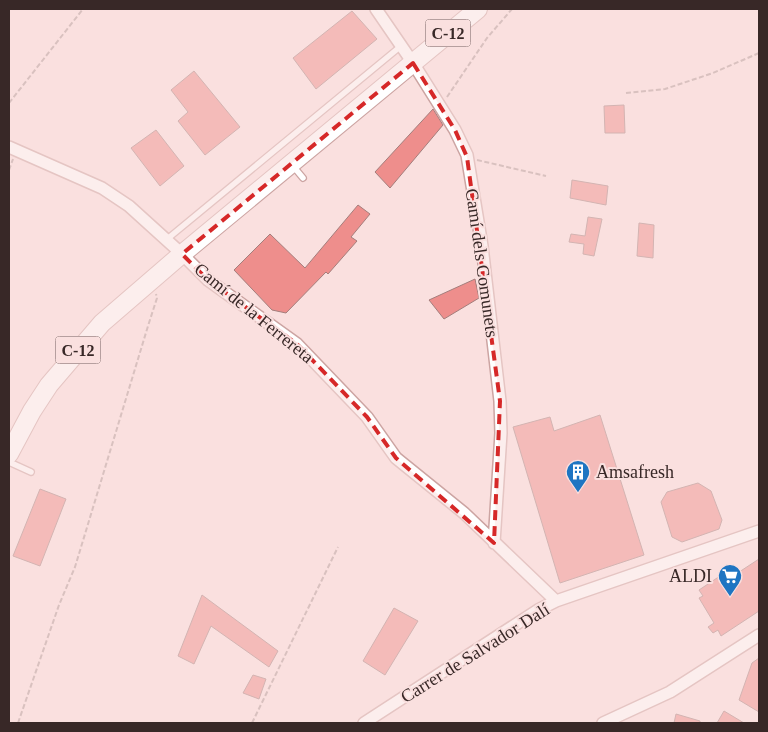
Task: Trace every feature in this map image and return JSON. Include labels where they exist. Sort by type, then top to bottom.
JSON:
[{"type":"main road","name":"C-12","points":[[9,454],[32,411],[49,385],[102,323],[182,254],[478,9]]},
{"type":"street","name":"Camí dels Comunets","points":[[376,9],[455,130],[467,158],[482,246],[500,401],[501,433],[494,542]]},
{"type":"street","name":"Camí de la Ferrereta","points":[[9,147],[102,188],[129,206],[208,280],[297,344],[367,417],[396,458],[464,513],[556,602]]},
{"type":"street","name":"Carrer de Salvador Dalí","points":[[364,723],[378,718],[538,610],[759,531]]},
{"type":"street","points":[[603,723],[670,692],[759,634]]},
{"type":"lane","points":[[166,240],[401,46]]},
{"type":"lane","points":[[291,164],[303,178]]},
{"type":"lane","points":[[9,462],[31,472]]},
{"type":"path","points":[[9,103],[82,9]]},
{"type":"path","points":[[441,108],[487,38],[512,9]]},
{"type":"path","points":[[626,93],[665,89],[713,73],[759,53]]},
{"type":"path","points":[[467,158],[546,176]]},
{"type":"path","points":[[18,723],[59,605],[75,567],[157,298],[154,288],[149,282]]},
{"type":"path","points":[[252,723],[338,547]]},
{"type":"highlighted area","points":[[413,63],[455,130],[467,157],[500,401],[494,543],[396,458],[367,417],[297,344],[208,280],[182,254]]},
{"type":"building","points":[[352,11],[377,39],[316,89],[293,58]]},
{"type":"building","points":[[194,71],[240,127],[205,155],[178,121],[188,112],[171,90]]},
{"type":"building","points":[[624,105],[625,133],[605,133],[604,106]]},
{"type":"building","points":[[433,109],[443,125],[390,188],[375,172]]},
{"type":"building","points":[[156,130],[184,166],[160,186],[131,148]]},
{"type":"building","points":[[572,180],[608,186],[606,205],[570,198]]},
{"type":"building","points":[[358,205],[370,214],[351,237],[357,241],[328,274],[326,272],[286,313],[272,310],[234,270],[270,234],[305,268]]},
{"type":"building","points":[[588,217],[602,219],[594,256],[583,254],[584,244],[569,242],[571,234],[585,236]]},
{"type":"building","points":[[639,223],[654,225],[653,258],[637,256]]},
{"type":"building","points":[[475,279],[479,298],[444,319],[429,300]]},
{"type":"building","name":"Amsafresh","points":[[600,415],[644,555],[560,583],[513,427],[550,417],[554,431]]},
{"type":"building","points":[[698,483],[711,491],[722,520],[719,529],[682,542],[672,537],[661,502],[667,492]]},
{"type":"building","points":[[40,489],[66,499],[40,566],[13,556]]},
{"type":"building","name":"ALDI","points":[[759,559],[759,611],[721,636],[718,630],[713,633],[708,627],[714,623],[699,598],[703,596],[699,590],[729,570],[733,576]]},
{"type":"building","points":[[202,595],[278,651],[269,667],[211,626],[194,664],[178,656]]},
{"type":"building","points":[[394,608],[418,621],[385,675],[363,661]]},
{"type":"building","points":[[759,658],[759,712],[739,700],[752,663]]},
{"type":"building","points":[[253,675],[266,679],[259,699],[243,693]]},
{"type":"building","points":[[724,711],[744,723],[717,723]]},
{"type":"building","points":[[676,714],[700,721],[700,723],[674,723]]},
{"type":"place","name":"Amsafresh","points":[[578,493]]},
{"type":"place","name":"ALDI","points":[[730,597]]}]
